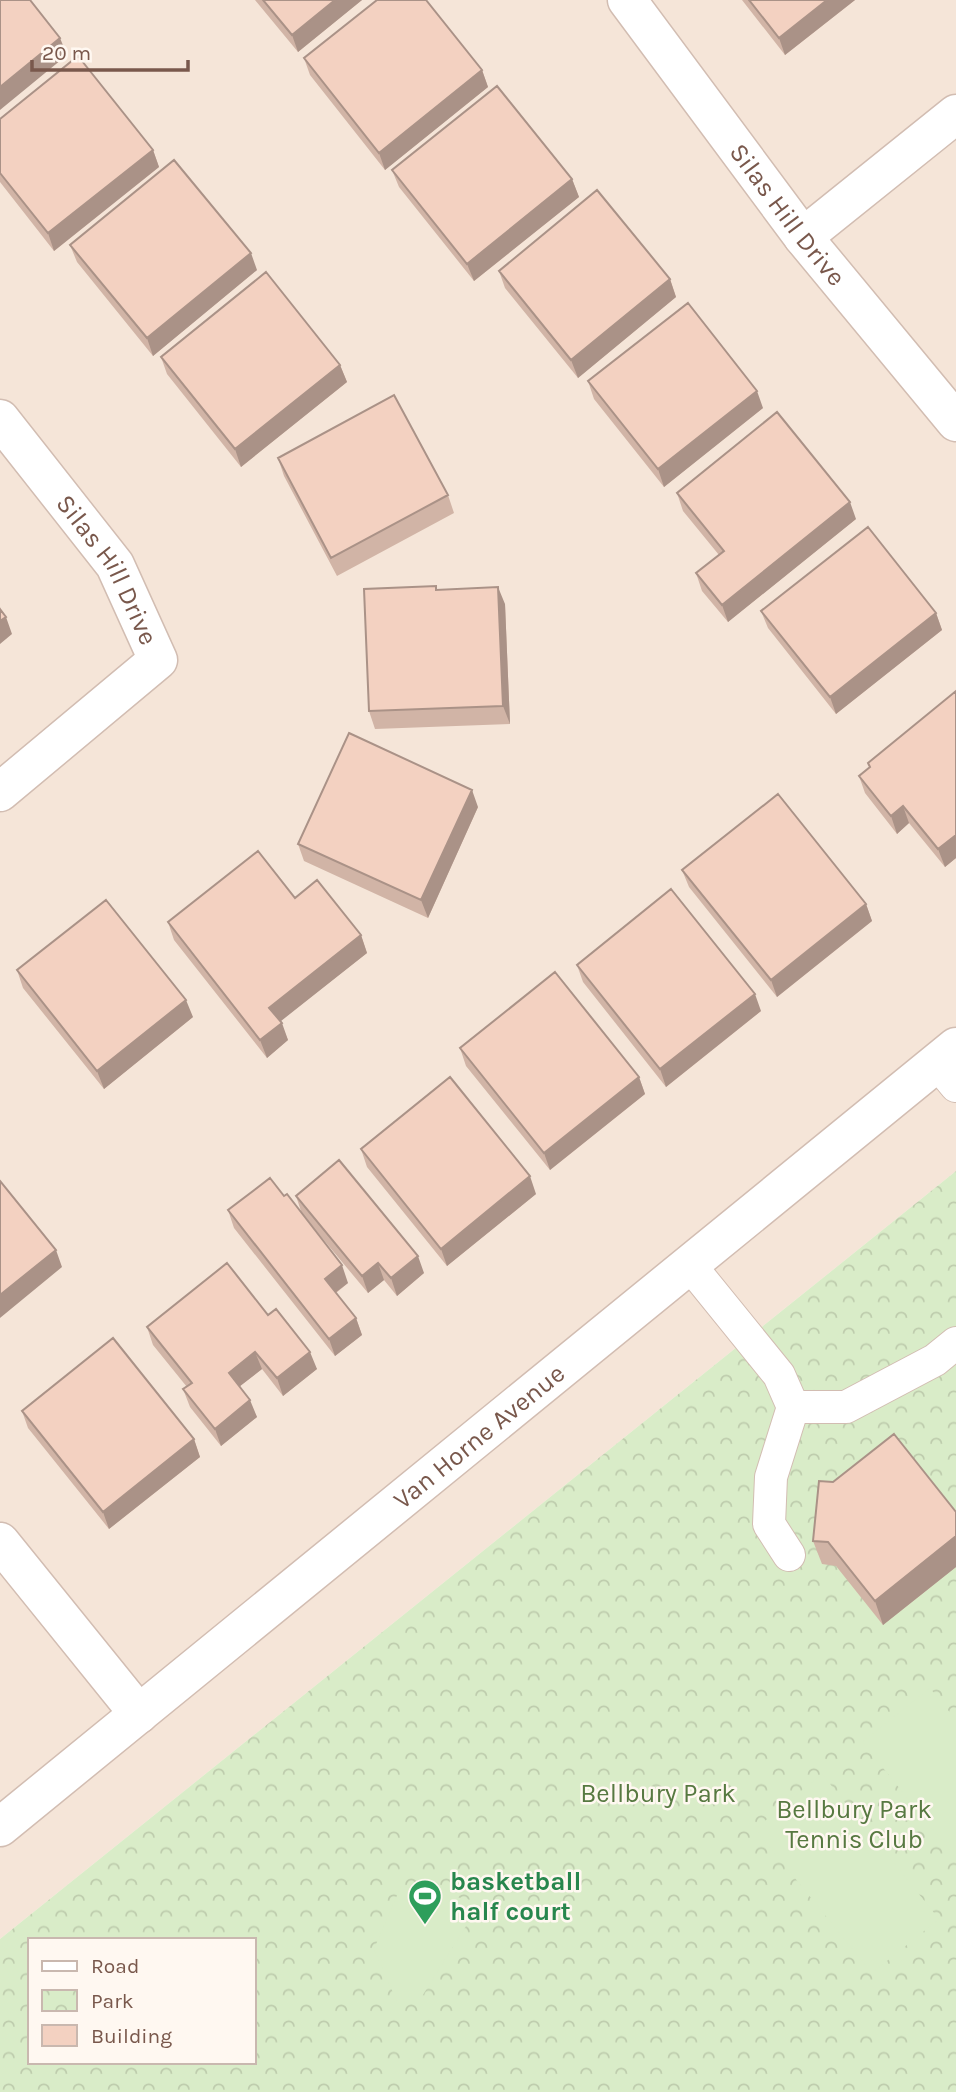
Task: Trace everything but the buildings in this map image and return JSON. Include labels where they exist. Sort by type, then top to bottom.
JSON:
[{"type":"street","name":"Silas Hill Drive","points":[[627,0],[803,237],[956,422]]},
{"type":"street","points":[[803,237],[956,114]]},
{"type":"street","name":"Silas Hill Drive","points":[[0,419],[115,565],[158,660],[0,792]]},
{"type":"street","name":"Van Horne Avenue","points":[[0,1827],[689,1264],[950,1065]]},
{"type":"street","points":[[0,1542],[139,1714]]},
{"type":"lane","points":[[689,1264],[779,1375],[793,1407],[771,1477],[769,1524],[789,1555]]},
{"type":"lane","points":[[793,1407],[846,1407],[935,1360],[956,1343]]},
{"type":"shaded area","points":[[0,0],[956,0],[956,1171],[0,1939]]},
{"type":"green space","name":"Bellbury Park","points":[[956,1171],[956,2092],[0,2092],[0,1939]]},
{"type":"green space","points":[[930,1688],[956,1720],[956,1858],[862,1742]]},
{"type":"green space","name":"Bellbury Park Tennis Club","points":[[822,1774],[939,1919],[872,1973],[755,1829]]},
{"type":"green space","name":"basketball half court","points":[[401,1886],[481,1902],[421,1998],[397,2002],[374,1949]]},
{"type":"place","name":"basketball half court","points":[[425,1926]]}]
